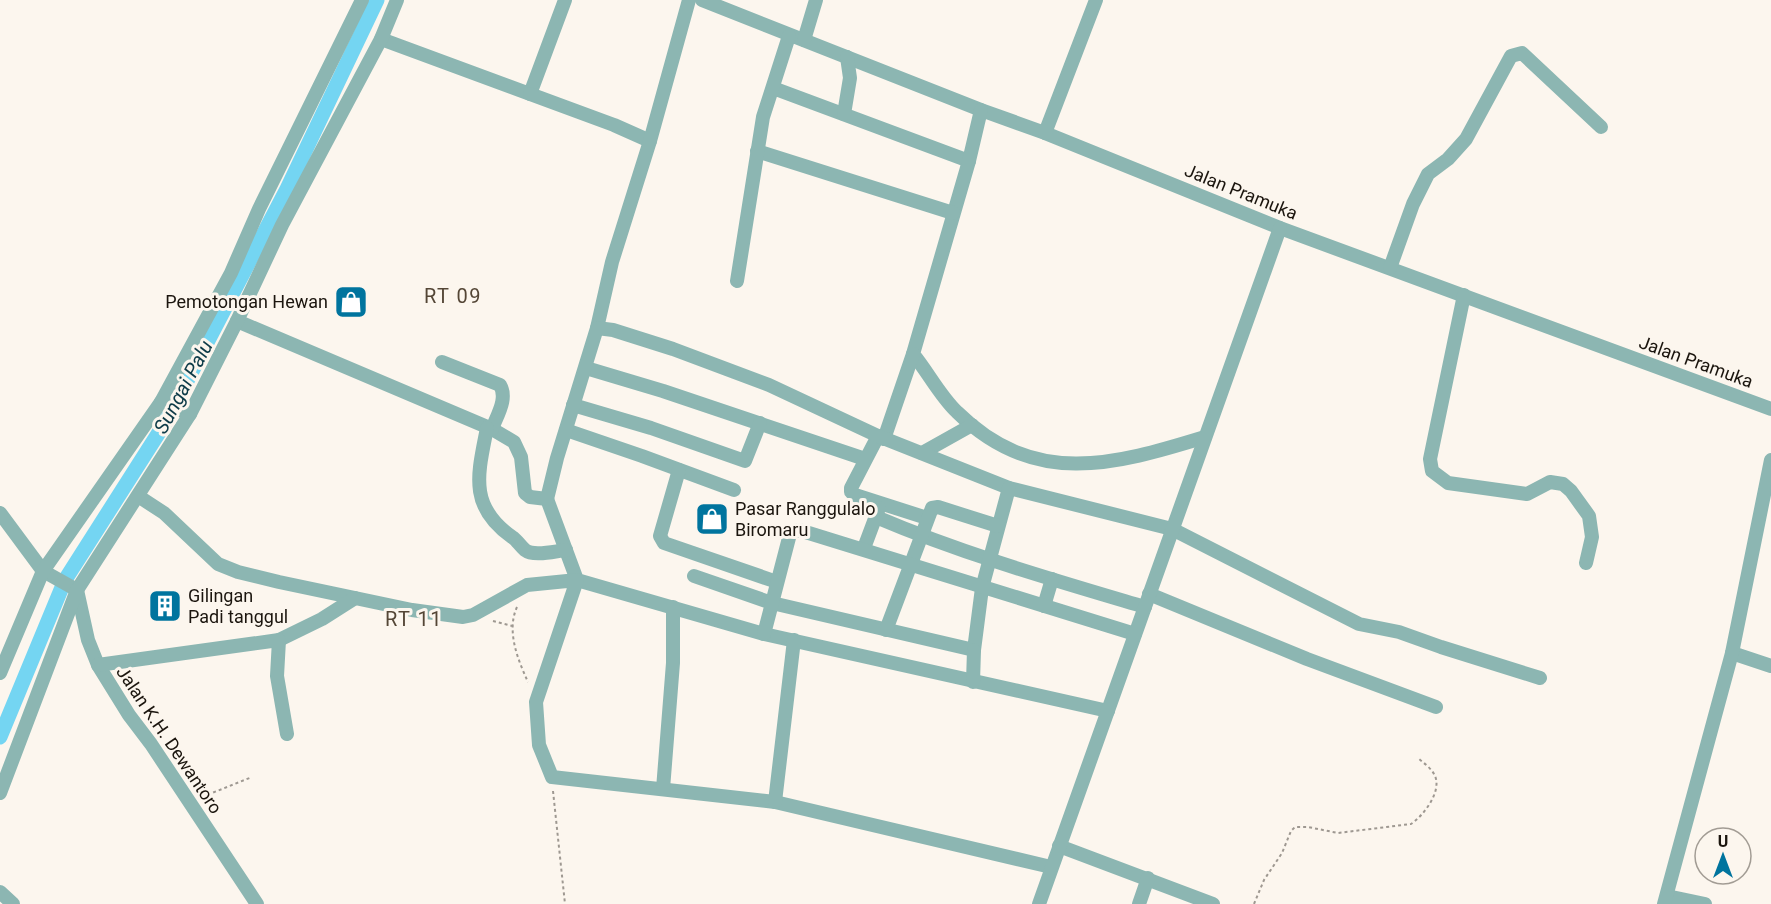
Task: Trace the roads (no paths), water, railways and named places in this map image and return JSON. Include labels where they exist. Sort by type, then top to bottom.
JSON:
[{"type":"street","points":[[0,674],[45,573],[161,402],[231,273],[258,208],[362,0]]},
{"type":"street","points":[[0,793],[74,589],[138,496],[190,414],[282,225],[381,39],[397,0]]},
{"type":"street","points":[[530,94],[566,0]]},
{"type":"street","points":[[689,0],[650,141],[612,262],[597,328],[547,499],[577,580],[536,702],[539,745],[552,777],[776,802],[1051,867]]},
{"type":"street","name":"Jalan Pramuka","points":[[702,0],[789,36],[1045,133],[1280,228],[1771,409]]},
{"type":"street","points":[[804,40],[816,0]]},
{"type":"street","points":[[1045,133],[1096,0]]},
{"type":"street","points":[[737,281],[763,117],[789,36]]},
{"type":"street","points":[[381,39],[614,125],[650,141]]},
{"type":"street","points":[[1390,268],[1413,204],[1428,174],[1448,159],[1466,139],[1511,56],[1522,53],[1600,127]]},
{"type":"street","points":[[844,114],[850,78],[847,57]]},
{"type":"street","points":[[773,88],[969,161]]},
{"type":"street","points":[[927,518],[855,495],[851,492],[851,488],[865,459],[881,437],[914,354],[969,161],[981,110]]},
{"type":"street","points":[[757,151],[953,213]]},
{"type":"street","points":[[1039,904],[1280,228]]},
{"type":"street","points":[[1464,295],[1430,459],[1432,471],[1448,483],[1527,494],[1550,482],[1563,484],[1589,516],[1592,537],[1586,564]]},
{"type":"street","points":[[237,321],[490,428],[514,442],[521,457],[525,493],[530,497],[547,499]]},
{"type":"street","points":[[597,328],[613,330],[673,349],[769,385],[881,437],[1009,488],[1172,529],[1359,624],[1399,632],[1540,678]]},
{"type":"street","points":[[914,354],[956,411],[1002,447],[1023,456],[1070,464],[1105,462],[1144,455],[1205,437]]},
{"type":"street","points":[[442,362],[500,385],[503,391],[503,399],[490,428],[479,471],[482,500],[488,514],[498,527],[515,539],[526,552],[566,550]]},
{"type":"street","points":[[586,368],[865,459]]},
{"type":"street","points":[[161,402],[190,414]]},
{"type":"street","points":[[573,405],[651,428],[745,461],[760,423]]},
{"type":"street","points":[[922,453],[972,425]]},
{"type":"street","points":[[566,430],[734,490]]},
{"type":"street","points":[[1705,904],[1666,900],[1732,653],[1771,460]]},
{"type":"street","points":[[679,470],[660,536],[664,543],[777,582]]},
{"type":"street","points":[[973,682],[974,650],[982,588],[1009,488]]},
{"type":"street","points":[[138,496],[164,513],[218,564],[238,572],[279,582],[463,617],[473,615],[527,585],[577,580],[764,634],[1108,711]]},
{"type":"street","points":[[864,548],[881,503]]},
{"type":"street","points":[[886,630],[930,509],[935,507],[998,526]]},
{"type":"street","points":[[0,513],[45,573],[74,589]]},
{"type":"street","points":[[876,517],[988,560],[1052,579],[1147,601],[1436,707]]},
{"type":"street","points":[[764,634],[790,534],[793,530],[803,530],[982,588],[1135,634]]},
{"type":"street","points":[[694,576],[772,603],[974,650]]},
{"type":"street","points":[[1044,606],[1052,579]]},
{"type":"street","name":"Jalan K.H. Dewantoro","points":[[74,589],[88,640],[98,665],[129,715],[257,904]]},
{"type":"street","points":[[98,665],[279,640],[322,619],[355,598]]},
{"type":"street","points":[[663,789],[673,663],[673,607]]},
{"type":"street","points":[[279,640],[277,676],[287,734]]},
{"type":"street","points":[[776,802],[794,640]]},
{"type":"street","points":[[1732,653],[1771,666]]},
{"type":"street","points":[[1059,846],[1213,904]]},
{"type":"street","points":[[1139,904],[1148,878]]},
{"type":"street","points":[[0,892],[13,904]]},
{"type":"waterway","name":"Sungai Palu","points":[[0,737],[65,580],[165,423],[287,189],[377,0]]},
{"type":"place","name":"Pemotongan Hewan","points":[[351,302]]},
{"type":"place","name":"Pasar Ranggulalo Biromaru","points":[[712,519]]},
{"type":"place","name":"Gilingan Padi tanggul","points":[[165,606]]},
{"type":"district","name":"RT 09","points":[[453,296]]},
{"type":"district","name":"RT 11","points":[[414,619]]}]
